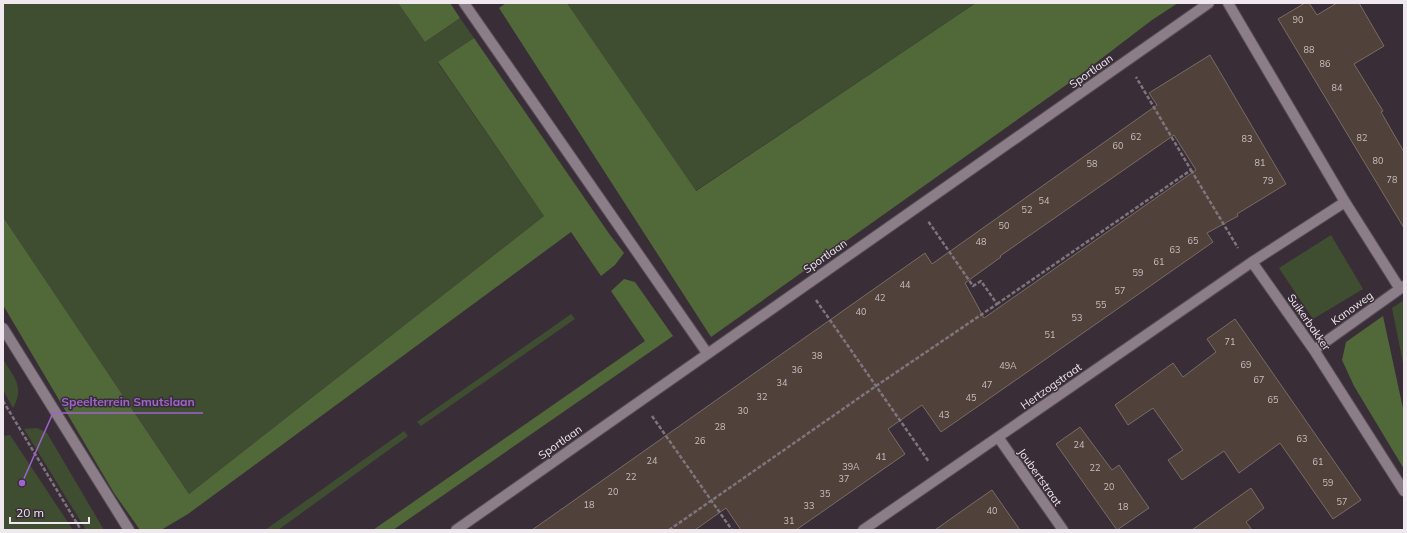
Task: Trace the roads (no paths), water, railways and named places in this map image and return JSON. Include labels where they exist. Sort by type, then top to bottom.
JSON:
[{"type":"street","points":[[464,3],[687,323],[707,354]]},
{"type":"street","name":"Sportlaan","points":[[456,530],[1209,3]]},
{"type":"street","points":[[1228,3],[1345,202],[1402,288]]},
{"type":"street","points":[[1250,263],[1345,202]]},
{"type":"street","name":"Suikerbakker","points":[[1250,263],[1314,350],[1404,491]]},
{"type":"street","name":"Hertzogstraat","points":[[863,530],[1250,263]]},
{"type":"street","name":"Kanoweg","points":[[1314,350],[1402,288]]},
{"type":"street","points":[[3,328],[129,530]]},
{"type":"street","name":"Joubertstraat","points":[[998,437],[1063,530]]},
{"type":"place","name":"Speelterrein Smutslaan","points":[[22,483]]}]
